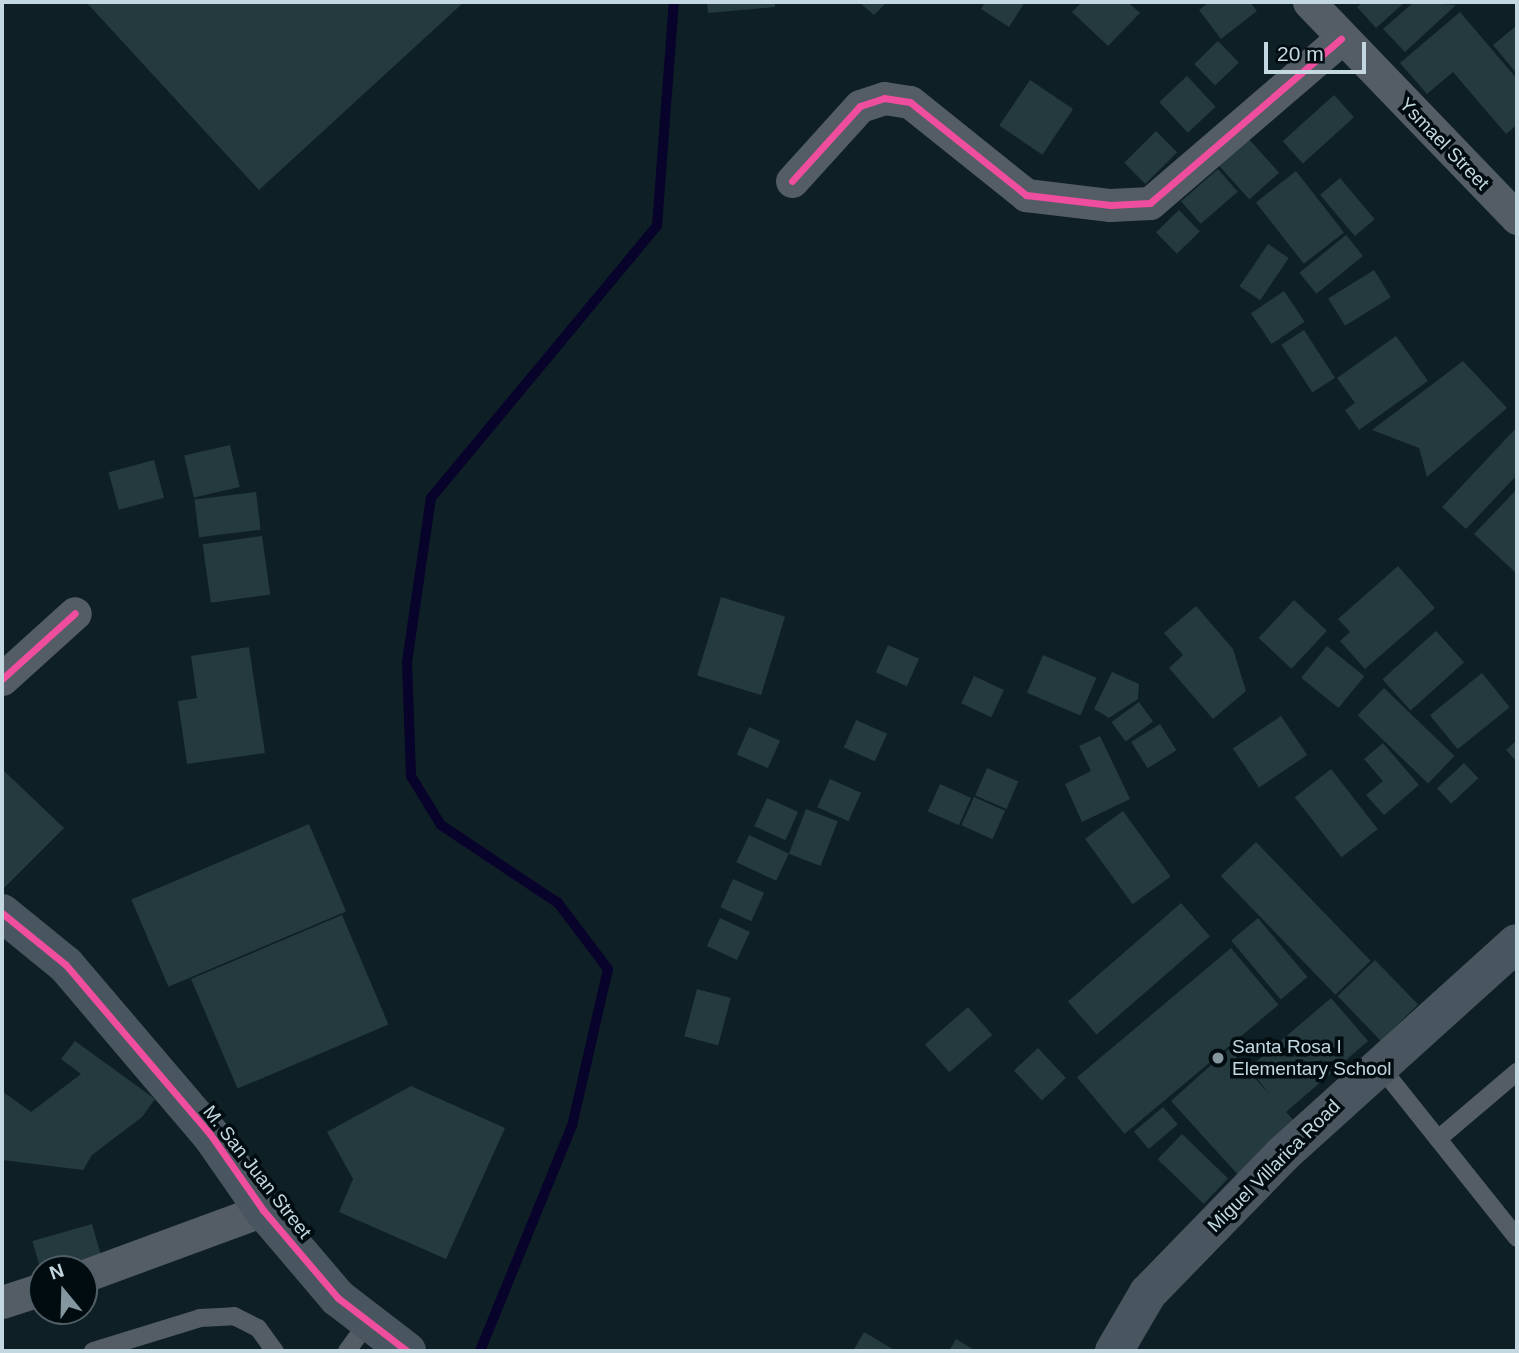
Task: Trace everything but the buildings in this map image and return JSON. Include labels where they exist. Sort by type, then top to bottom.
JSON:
[{"type":"street","name":"Ysmael Street","points":[[1309,2],[1341,39],[1517,218]]},
{"type":"street","points":[[792,181],[860,106],[884,98],[910,102],[1026,195],[1110,205],[1150,203],[1341,39]]},
{"type":"street","points":[[2,678],[75,613]]},
{"type":"street","name":"M. San Juan Street","points":[[2,913],[66,965],[210,1134],[263,1210],[338,1298],[357,1337],[407,1351]]},
{"type":"street","name":"Miguel Villarica Road","points":[[1114,1351],[1148,1293],[1282,1155],[1379,1065],[1514,951]]},
{"type":"street","points":[[98,1271],[263,1210]]},
{"type":"street","points":[[2,1302],[28,1294]]},
{"type":"lane","points":[[1379,1065],[1517,1238]]},
{"type":"lane","points":[[1438,1139],[1517,1072]]},
{"type":"lane","points":[[93,1351],[200,1318],[234,1316],[258,1328],[275,1351]]},
{"type":"waterway","points":[[480,1351],[572,1126],[608,969],[558,903],[441,825],[411,776],[407,662],[431,498],[657,226],[674,2]]},
{"type":"cycle path","points":[[792,181],[860,106],[884,98],[910,102],[1026,195],[1110,205],[1150,203],[1341,39]]},
{"type":"cycle path","points":[[2,679],[75,613]]},
{"type":"cycle path","points":[[2,913],[66,965],[210,1134],[263,1210],[338,1298],[407,1351]]},
{"type":"place","name":"Santa Rosa I Elementary School","points":[[1218,1058]]}]
